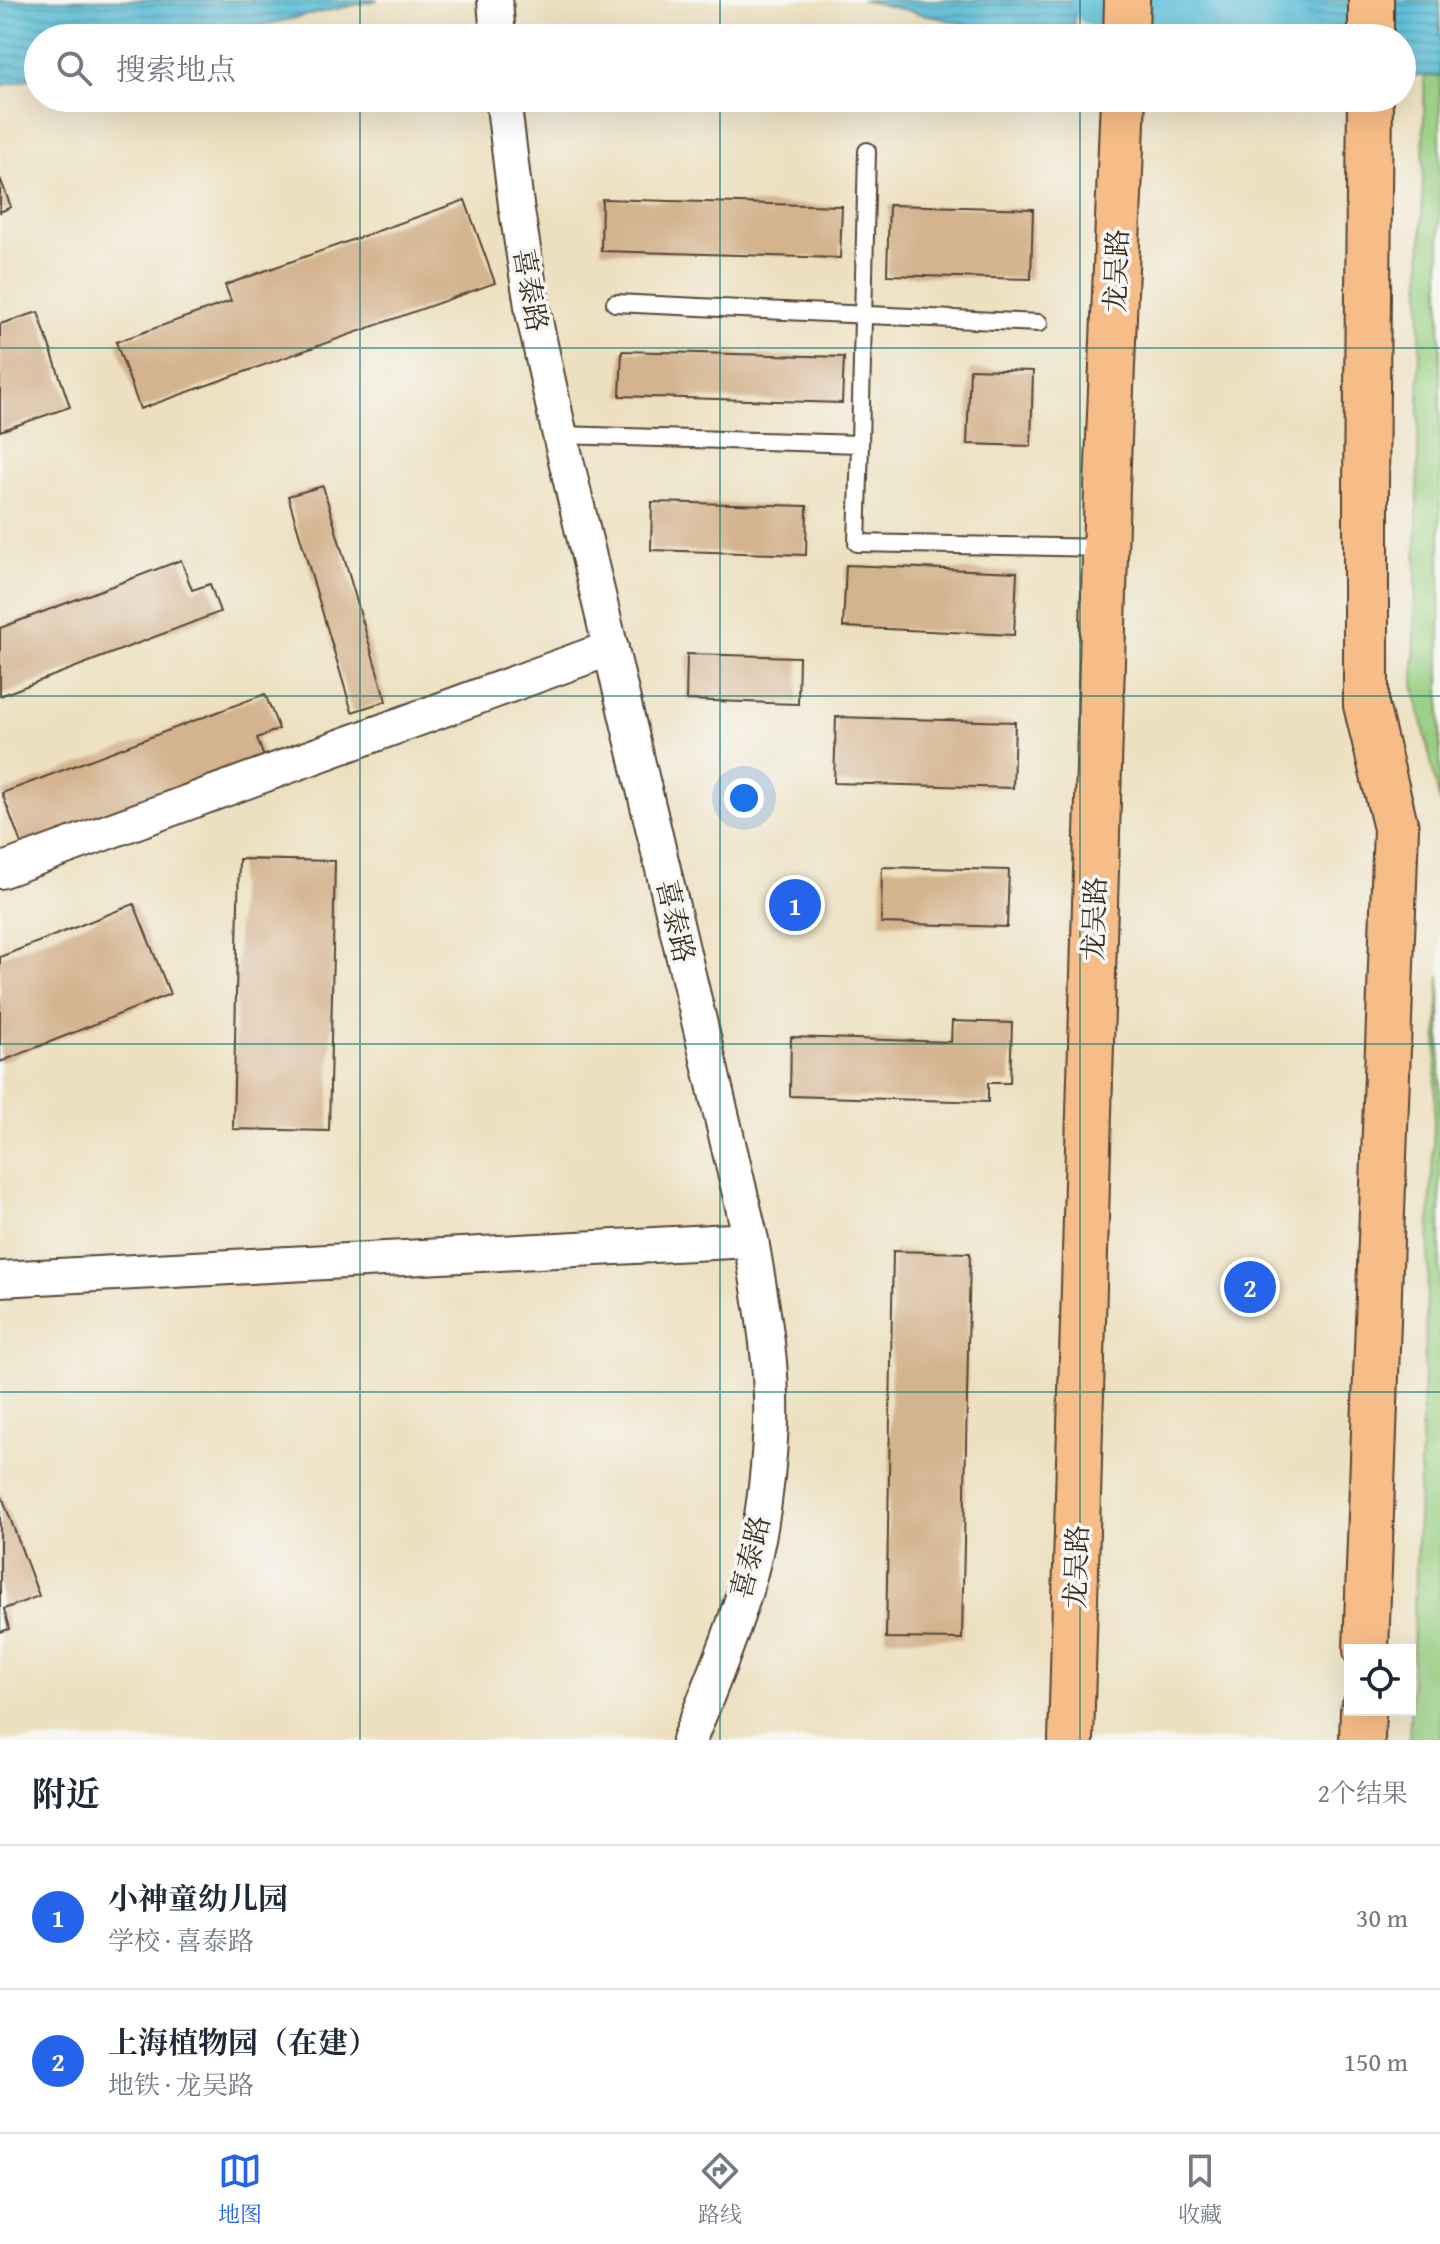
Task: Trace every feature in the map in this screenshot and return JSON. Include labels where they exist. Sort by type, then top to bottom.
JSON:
[{"type":"main road","points":[[1126,24],[1127,0]]},
{"type":"main road","points":[[1371,0],[1371,24]]},
{"type":"main road","name":"龙吴路","points":[[1071,1740],[1105,548],[1122,112]]},
{"type":"main road","points":[[1366,1644],[1396,828],[1366,705],[1370,112]]},
{"type":"main road","points":[[1362,1740],[1363,1716]]},
{"type":"street","points":[[495,0],[497,24]]},
{"type":"street","name":"喜泰路","points":[[505,112],[533,312],[751,1240],[768,1342],[771,1420],[765,1497],[753,1562],[725,1650],[689,1740]]},
{"type":"street","points":[[0,871],[611,648]]},
{"type":"street","points":[[0,1279],[751,1240]]},
{"type":"lane","points":[[867,151],[857,543],[1105,548]]},
{"type":"lane","points":[[615,303],[1039,323]]},
{"type":"lane","points":[[561,435],[860,444]]},
{"type":"green space","points":[[1426,0],[1440,0],[1440,803],[1414,684]]},
{"type":"green space","points":[[1440,975],[1440,1740],[1409,1740],[1410,1716],[1416,1716],[1416,1644],[1413,1644]]},
{"type":"water","points":[[0,0],[378,0],[267,24],[24,24],[24,80],[0,86]]},
{"type":"water","points":[[862,0],[1075,0],[1074,24],[965,24]]},
{"type":"water","points":[[1185,0],[1440,0],[1440,77],[1416,76],[1416,24],[1184,24]]},
{"type":"building","points":[[0,178],[11,207],[0,212]]},
{"type":"building","points":[[602,199],[842,206],[840,258],[601,251]]},
{"type":"building","points":[[465,200],[495,283],[140,409],[116,342],[231,301],[225,285]]},
{"type":"building","points":[[889,205],[1033,209],[1031,279],[887,275]]},
{"type":"building","points":[[38,312],[70,407],[0,431],[0,324]]},
{"type":"building","points":[[622,351],[844,357],[842,403],[620,396]]},
{"type":"building","points":[[970,369],[1033,371],[1031,446],[967,444]]},
{"type":"building","points":[[323,486],[386,701],[352,712],[288,496]]},
{"type":"building","points":[[652,502],[807,506],[806,555],[651,550]]},
{"type":"building","points":[[181,560],[192,590],[210,584],[220,612],[0,696],[0,628]]},
{"type":"building","points":[[846,565],[1017,572],[1014,635],[843,627]]},
{"type":"building","points":[[687,654],[799,657],[798,704],[686,700]]},
{"type":"building","points":[[265,694],[279,729],[257,738],[266,763],[25,854],[2,793]]},
{"type":"building","points":[[836,717],[1015,722],[1013,788],[834,783]]},
{"type":"building","points":[[239,859],[335,861],[329,1131],[233,1129]]},
{"type":"building","points":[[882,867],[1009,870],[1007,927],[881,923]]},
{"type":"building","points":[[134,904],[170,994],[0,1062],[0,957]]},
{"type":"building","points":[[952,1021],[1012,1023],[1010,1083],[988,1083],[988,1102],[790,1096],[791,1037],[951,1042]]},
{"type":"building","points":[[893,1251],[970,1253],[962,1639],[886,1638]]},
{"type":"building","points":[[0,1491],[39,1596],[4,1609],[9,1629],[0,1632]]},
{"type":"waterway","points":[[1099,0],[1186,24]]},
{"type":"place","name":"小神童幼儿园","points":[[795,905]]},
{"type":"place","name":"上海植物园（在建）","points":[[1250,1287]]}]
